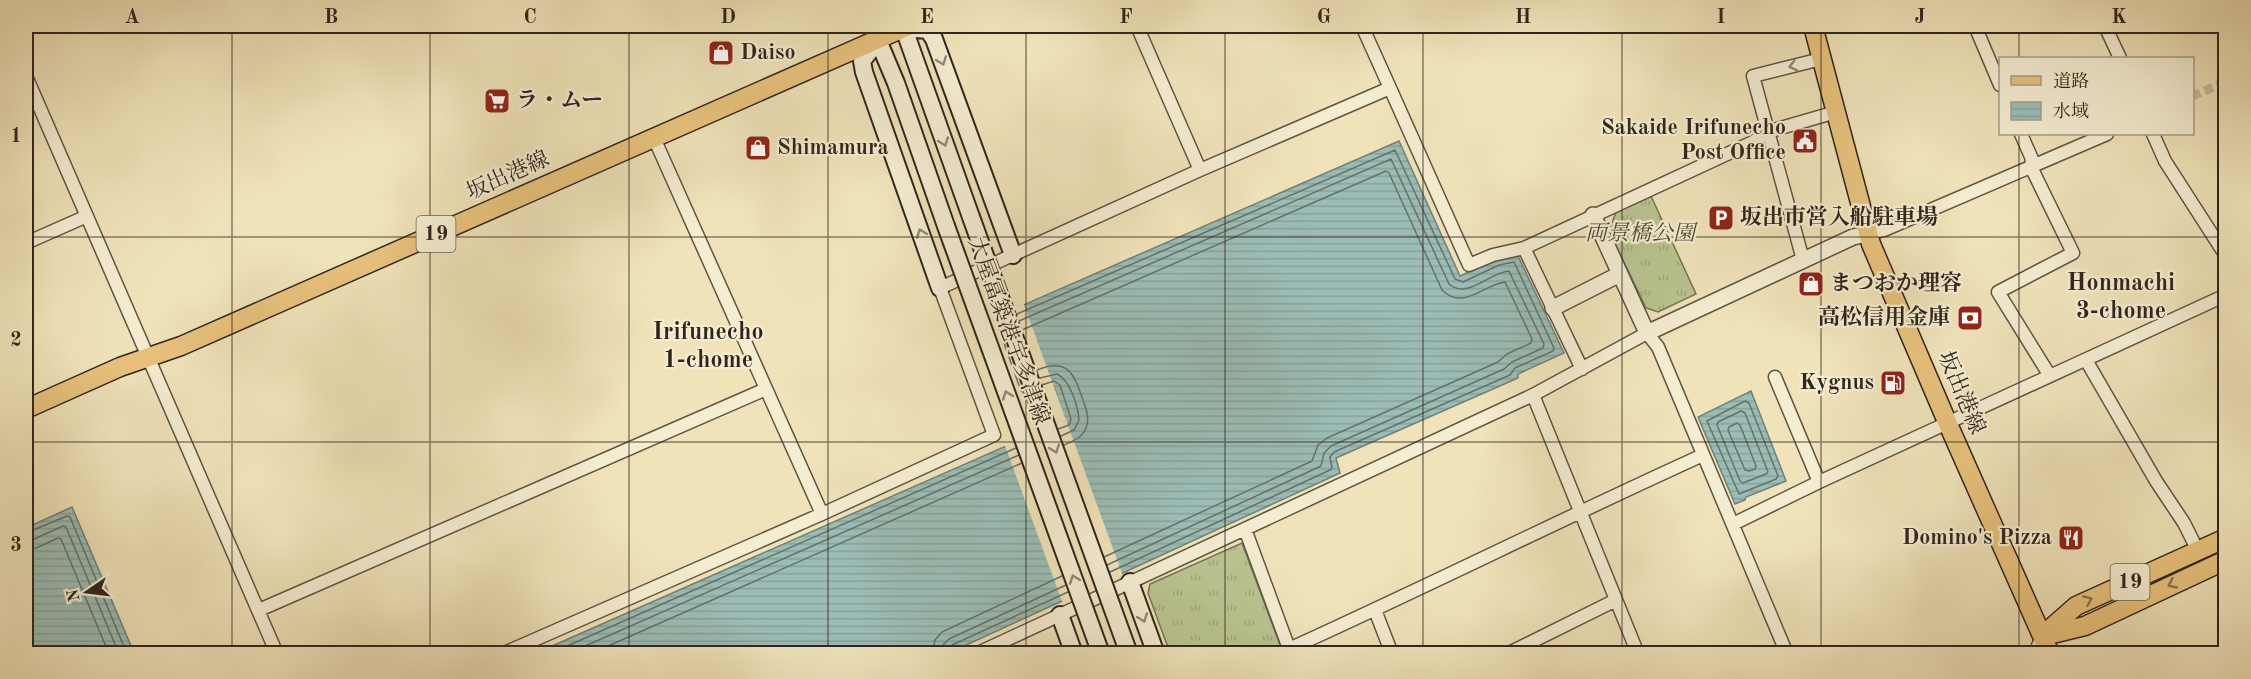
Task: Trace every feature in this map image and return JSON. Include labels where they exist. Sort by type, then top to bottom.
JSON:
[{"type":"main road","name":"坂出港線","points":[[26,409],[120,367],[181,346],[654,138],[875,32],[905,26]]},
{"type":"main road","name":"大屋冨築港宇多津線","points":[[905,26],[971,217],[1129,654]]},
{"type":"main road","points":[[905,26],[928,30],[934,39],[1013,255]]},
{"type":"main road","name":"坂出港線","points":[[1813,26],[1867,234],[2050,654]]},
{"type":"main road","name":"大屋冨築港宇多津線","points":[[875,32],[1101,654]]},
{"type":"main road","points":[[875,32],[862,61],[864,72],[940,288]]},
{"type":"main road","name":"19","points":[[2042,636],[2076,606],[2226,538]]},
{"type":"main road","name":"19","points":[[2042,636],[2085,626],[2226,560]]},
{"type":"main road","points":[[1130,582],[1156,654]]},
{"type":"main road","points":[[1060,615],[1074,654]]},
{"type":"street","points":[[1137,26],[1200,170]]},
{"type":"street","points":[[1362,26],[1469,265],[1493,255],[1524,248],[1753,142],[1767,132],[1836,112]]},
{"type":"street","points":[[1975,26],[1999,80]]},
{"type":"street","points":[[2105,26],[2120,57]]},
{"type":"street","points":[[1803,260],[1753,76],[1821,59]]},
{"type":"street","points":[[26,75],[278,654]]},
{"type":"street","points":[[502,654],[822,514],[994,435],[940,288],[1200,170],[1390,88]]},
{"type":"street","points":[[2021,135],[2032,159],[2031,167],[2073,253],[1998,292],[2050,376]]},
{"type":"street","points":[[976,654],[1533,395],[1647,333],[1853,237],[1884,230],[2105,135]]},
{"type":"street","points":[[2153,135],[2165,161],[2226,256]]},
{"type":"street","points":[[654,138],[822,514]]},
{"type":"street","points":[[1593,215],[1647,333],[1658,347],[1787,654]]},
{"type":"street","points":[[26,243],[87,216]]},
{"type":"street","points":[[1524,248],[1582,369]]},
{"type":"street","points":[[1553,308],[1620,274]]},
{"type":"street","points":[[1733,524],[1819,482],[2226,295]]},
{"type":"street","points":[[2086,360],[2198,551]]},
{"type":"street","points":[[1775,377],[1819,482]]},
{"type":"street","points":[[259,610],[766,389]]},
{"type":"street","points":[[1533,395],[1638,654]]},
{"type":"street","points":[[1245,529],[1290,651],[1580,511],[1703,455]]},
{"type":"street","points":[[1507,654],[1616,600]]},
{"type":"street","points":[[1375,610],[1392,654]]},
{"type":"street","points":[[2030,654],[2036,651],[2042,636]]},
{"type":"green space","name":"両景橋公園","points":[[1651,196],[1696,294],[1658,312],[1646,308],[1609,231],[1616,212]]},
{"type":"green space","points":[[1242,543],[1283,653],[1170,653],[1148,593],[1150,584]]},
{"type":"water","points":[[1399,141],[1460,276],[1497,259],[1517,254],[1564,353],[1518,374],[1518,378],[1336,458],[1340,473],[949,653],[534,654],[1065,420],[1054,387],[989,320]]},
{"type":"water","points":[[1751,391],[1786,481],[1746,497],[1745,500],[1735,504],[1698,417]]},
{"type":"water","points":[[72,507],[134,653],[26,653],[26,528]]},
{"type":"pier","points":[[1023,302],[1123,576],[1063,604],[1004,443],[1062,418],[1052,391],[1019,405],[988,317]]},
{"type":"tunnel","points":[[2194,95],[2226,82]]},
{"type":"place","name":"Daiso","points":[[721,53]]},
{"type":"place","name":"ラ・ムー","points":[[497,101]]},
{"type":"place","name":"Sakaide Irifunecho Post Office","points":[[1805,141]]},
{"type":"place","name":"Shimamura","points":[[758,148]]},
{"type":"place","name":"坂出市営入船駐車場","points":[[1721,218]]},
{"type":"place","name":"まつおか理容","points":[[1811,284]]},
{"type":"place","name":"高松信用金庫","points":[[1970,318]]},
{"type":"place","name":"Kygnus","points":[[1893,383]]},
{"type":"place","name":"Domino's Pizza","points":[[2071,538]]},
{"type":"district","name":"Honmachi 3-chome","points":[[2121,298]]},
{"type":"district","name":"Irifunecho 1-chome","points":[[708,347]]}]
